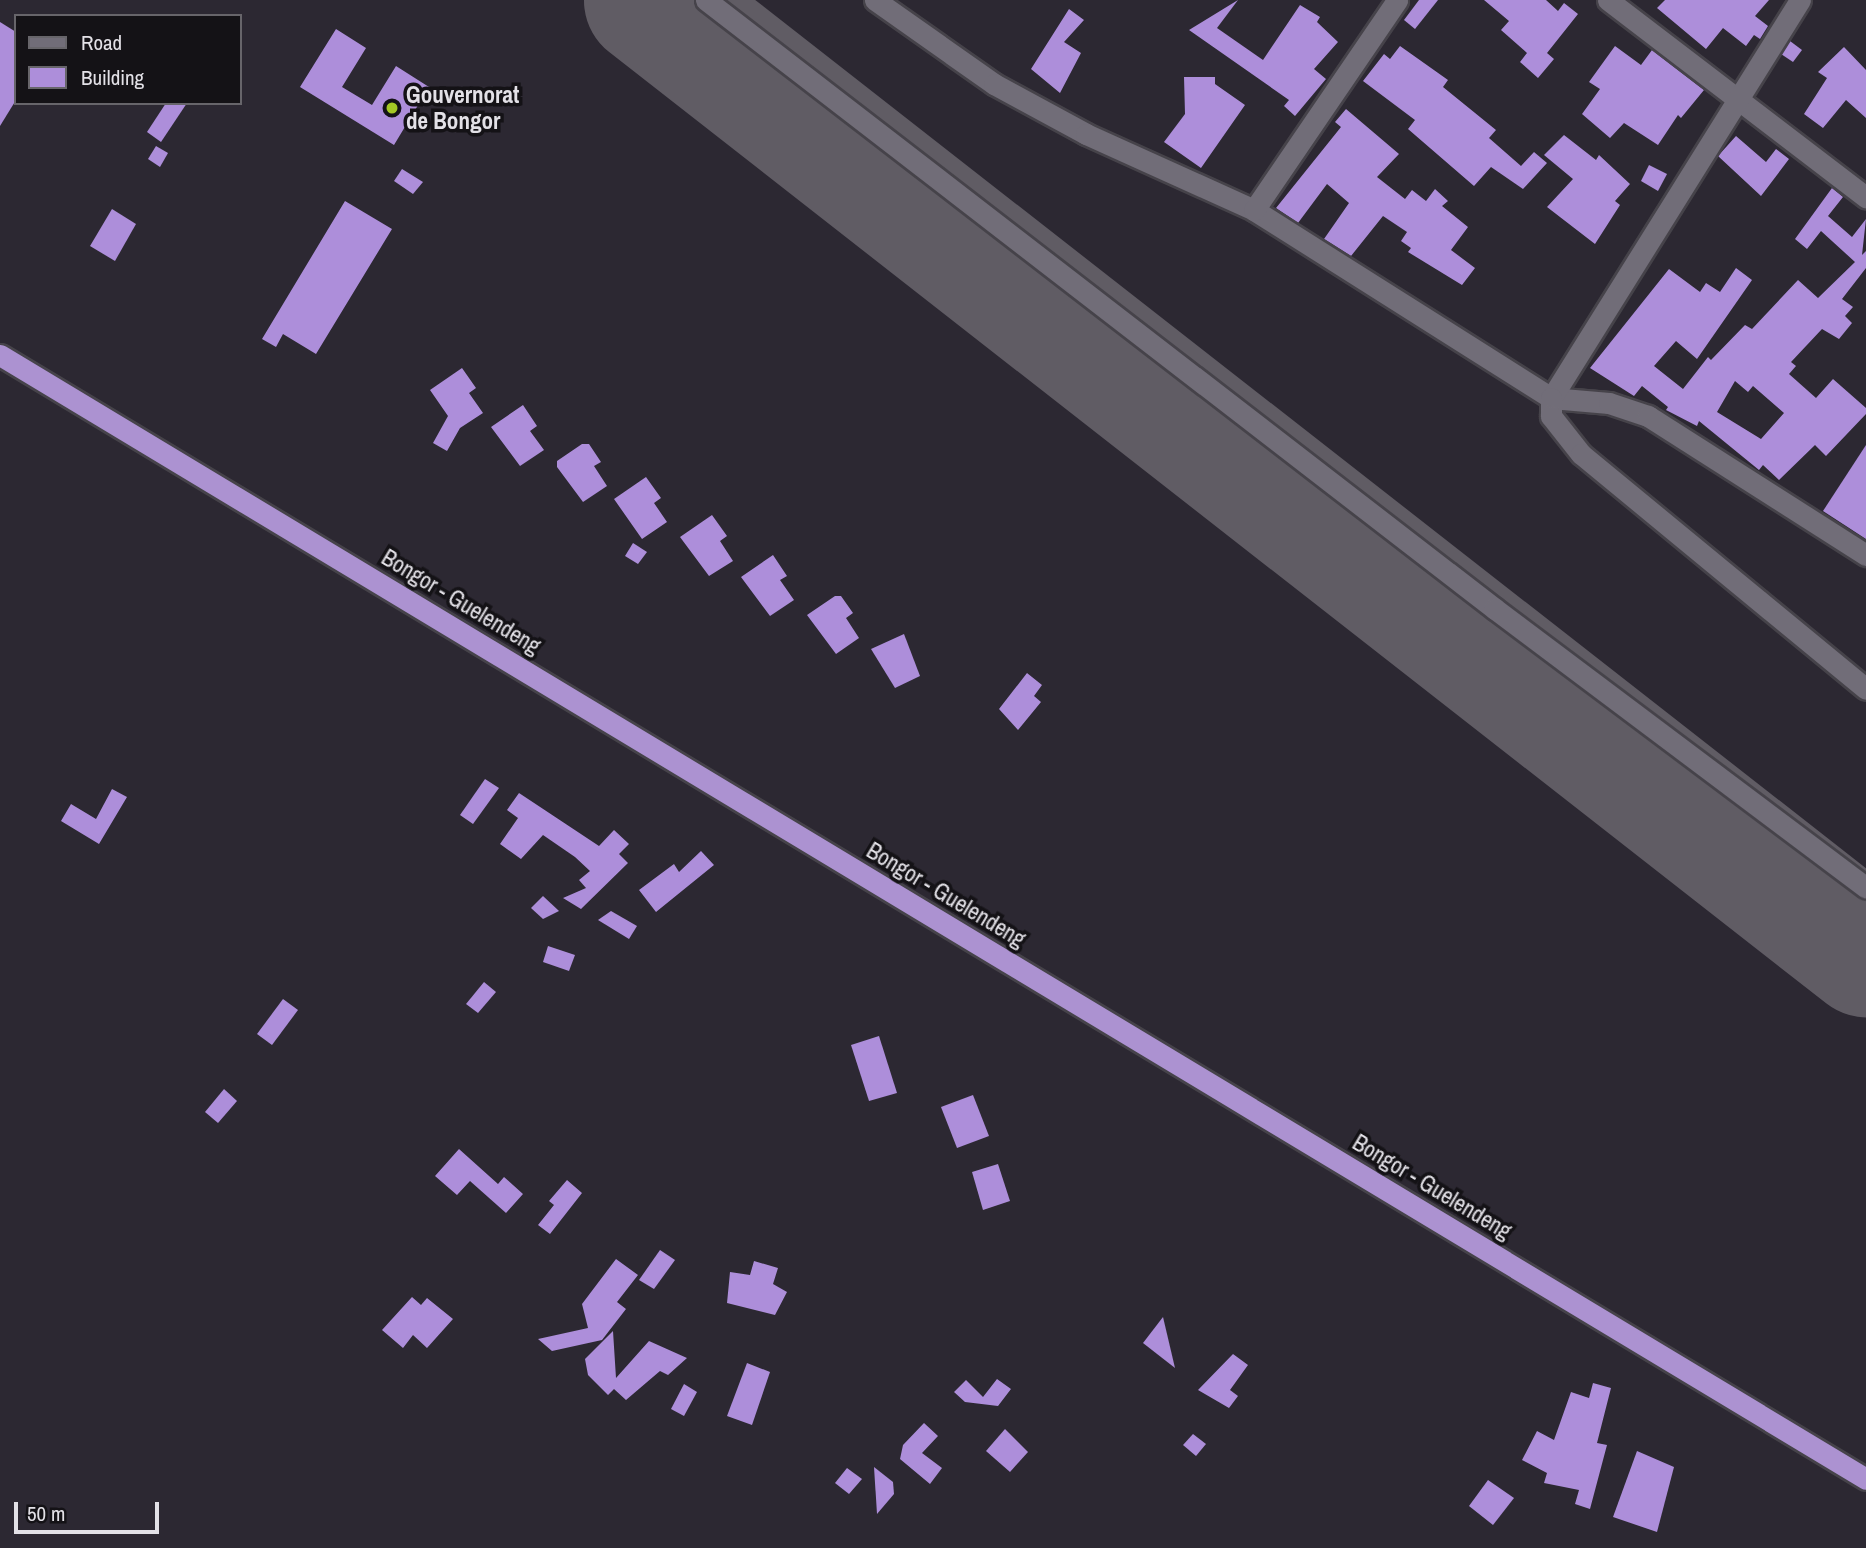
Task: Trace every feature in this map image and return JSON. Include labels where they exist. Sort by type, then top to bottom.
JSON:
[{"type":"highway","name":"Bongor - Guelendeng","points":[[0,355],[1866,1479]]},
{"type":"street","points":[[706,0],[1484,601],[1866,888]]},
{"type":"street","points":[[875,0],[994,84],[1086,134],[1254,210],[1551,398],[1609,403],[1648,416],[1866,555]]},
{"type":"street","points":[[1254,210],[1396,0]]},
{"type":"street","points":[[1608,0],[1866,197]]},
{"type":"street","points":[[1800,0],[1551,398],[1557,429],[1581,454],[1866,689]]},
{"type":"building","points":[[1238,0],[1217,28],[1263,60],[1300,5],[1320,17],[1317,22],[1338,42],[1314,69],[1326,79],[1295,116],[1284,106],[1289,100],[1189,30]]},
{"type":"building","points":[[1419,0],[1438,0],[1415,29],[1404,20]]},
{"type":"building","points":[[1484,0],[1546,0],[1558,11],[1564,3],[1578,14],[1547,53],[1554,59],[1538,78],[1520,62],[1527,53],[1501,30],[1509,21]]},
{"type":"building","points":[[1665,0],[1769,0],[1755,16],[1768,26],[1760,39],[1754,35],[1746,46],[1723,28],[1706,49],[1657,8]]},
{"type":"building","points":[[1069,9],[1084,20],[1064,42],[1081,53],[1060,93],[1031,69]]},
{"type":"building","points":[[0,22],[14,31],[14,103],[0,126]]},
{"type":"building","points":[[336,29],[366,48],[342,87],[372,105],[396,66],[429,87],[394,145],[300,87]]},
{"type":"building","points":[[1790,41],[1802,50],[1793,62],[1781,54]]},
{"type":"building","points":[[1400,46],[1448,80],[1443,87],[1496,130],[1489,138],[1521,166],[1534,152],[1547,163],[1523,189],[1491,167],[1474,186],[1408,129],[1415,120],[1363,81],[1384,54],[1390,59]]},
{"type":"building","points":[[1615,46],[1641,65],[1652,50],[1704,90],[1681,118],[1678,115],[1658,145],[1624,123],[1610,138],[1582,114],[1600,89],[1589,82]]},
{"type":"building","points":[[1844,47],[1866,70],[1866,118],[1846,100],[1823,128],[1804,114],[1827,78],[1818,72]]},
{"type":"building","points":[[1184,77],[1215,77],[1215,84],[1245,105],[1201,168],[1164,142],[1185,114]]},
{"type":"building","points":[[165,105],[186,105],[161,142],[147,132]]},
{"type":"building","points":[[1346,109],[1399,154],[1377,177],[1405,199],[1412,190],[1426,201],[1435,189],[1448,201],[1442,206],[1468,227],[1451,250],[1475,268],[1462,285],[1408,252],[1411,248],[1401,241],[1407,232],[1383,216],[1351,256],[1324,239],[1349,203],[1327,184],[1298,223],[1276,208],[1341,127],[1335,122]]},
{"type":"building","points":[[1564,135],[1596,160],[1599,155],[1630,184],[1615,201],[1620,205],[1595,244],[1547,207],[1573,179],[1544,155]]},
{"type":"building","points":[[1736,136],[1766,162],[1776,149],[1789,159],[1761,196],[1718,156]]},
{"type":"building","points":[[156,146],[168,153],[160,167],[148,159]]},
{"type":"building","points":[[1649,165],[1667,174],[1658,191],[1641,181]]},
{"type":"building","points":[[402,169],[423,182],[413,194],[394,181]]},
{"type":"building","points":[[1832,188],[1843,197],[1828,216],[1852,237],[1866,219],[1862,255],[1866,251],[1866,268],[1842,299],[1853,307],[1845,316],[1852,323],[1839,339],[1822,329],[1791,362],[1796,366],[1789,374],[1816,398],[1833,379],[1866,408],[1866,414],[1826,456],[1815,445],[1779,480],[1763,465],[1759,470],[1699,421],[1697,426],[1666,410],[1668,407],[1642,386],[1634,396],[1590,368],[1669,269],[1700,292],[1706,283],[1720,292],[1736,268],[1752,280],[1697,359],[1676,341],[1654,366],[1683,389],[1708,357],[1711,360],[1745,325],[1752,329],[1798,280],[1818,298],[1855,262],[1821,231],[1807,249],[1795,239]],"holes":[[[1735,381],[1748,392],[1753,386],[1784,413],[1761,439],[1717,412]]]},
{"type":"building","points":[[345,201],[392,229],[316,354],[283,334],[276,347],[262,339]]},
{"type":"building","points":[[112,209],[136,224],[115,261],[90,246]]},
{"type":"building","points":[[462,368],[476,388],[469,393],[483,413],[460,428],[447,451],[433,443],[448,416],[430,390]]},
{"type":"building","points":[[523,405],[537,426],[530,431],[544,450],[520,466],[491,427]]},
{"type":"building","points":[[582,444],[589,444],[601,462],[594,466],[607,486],[583,502],[557,467],[557,461]]},
{"type":"building","points":[[1866,445],[1866,539],[1823,511]]},
{"type":"building","points":[[646,477],[661,498],[654,503],[667,522],[642,539],[614,499]]},
{"type":"building","points":[[712,515],[727,536],[720,541],[733,561],[709,576],[680,537]]},
{"type":"building","points":[[633,543],[647,552],[638,564],[625,556]]},
{"type":"building","points":[[773,555],[787,576],[780,580],[794,600],[770,616],[741,577]]},
{"type":"building","points":[[835,596],[841,596],[853,613],[846,618],[859,638],[836,654],[807,615]]},
{"type":"building","points":[[904,634],[920,676],[895,688],[871,649]]},
{"type":"building","points":[[1027,673],[1042,685],[1034,696],[1041,702],[1018,730],[999,709]]},
{"type":"building","points":[[485,779],[499,788],[473,824],[460,815]]},
{"type":"building","points":[[112,789],[127,797],[99,844],[61,821],[71,804],[96,819]]},
{"type":"building","points":[[519,793],[599,846],[614,830],[629,844],[619,854],[628,863],[581,909],[563,898],[586,888],[579,880],[590,871],[575,857],[543,835],[521,859],[500,844],[518,818],[507,810]]},
{"type":"building","points":[[701,851],[714,865],[656,912],[639,890],[674,864],[679,872]]},
{"type":"building","points":[[543,896],[559,911],[543,919],[531,908]]},
{"type":"building","points":[[611,911],[637,926],[629,939],[598,920]]},
{"type":"building","points":[[548,946],[575,955],[569,971],[543,962]]},
{"type":"building","points":[[484,982],[496,992],[478,1013],[466,1004]]},
{"type":"building","points":[[283,999],[298,1010],[272,1045],[257,1034]]},
{"type":"building","points":[[879,1036],[897,1093],[869,1101],[851,1045]]},
{"type":"building","points":[[224,1089],[237,1101],[218,1123],[205,1112]]},
{"type":"building","points":[[973,1095],[989,1136],[957,1148],[941,1107]]},
{"type":"building","points":[[459,1149],[498,1184],[504,1177],[523,1194],[506,1213],[470,1181],[457,1195],[435,1176]]},
{"type":"building","points":[[998,1164],[1010,1201],[983,1210],[972,1172]]},
{"type":"building","points":[[567,1180],[582,1193],[550,1234],[538,1225],[554,1205],[549,1201]]},
{"type":"building","points":[[660,1250],[675,1260],[654,1289],[639,1280]]},
{"type":"building","points":[[616,1259],[638,1275],[617,1302],[626,1309],[602,1340],[552,1351],[538,1339],[588,1328],[582,1304]]},
{"type":"building","points":[[754,1261],[778,1268],[773,1284],[787,1292],[775,1315],[727,1303],[730,1272],[750,1275]]},
{"type":"building","points":[[412,1297],[421,1305],[427,1298],[453,1319],[427,1348],[413,1335],[403,1348],[382,1330]]},
{"type":"building","points":[[1163,1317],[1175,1368],[1143,1343]]},
{"type":"building","points":[[613,1331],[616,1378],[649,1341],[687,1358],[668,1375],[660,1371],[626,1400],[614,1389],[608,1395],[588,1375],[585,1359]]},
{"type":"building","points":[[1233,1354],[1248,1365],[1230,1390],[1238,1396],[1229,1408],[1198,1390]]},
{"type":"building","points":[[747,1363],[770,1372],[752,1425],[727,1416]]},
{"type":"building","points":[[997,1379],[1011,1389],[998,1406],[965,1402],[954,1392],[966,1380],[983,1397]]},
{"type":"building","points":[[1593,1383],[1611,1388],[1597,1443],[1607,1445],[1590,1509],[1575,1504],[1579,1490],[1544,1483],[1547,1473],[1522,1460],[1537,1431],[1554,1440],[1571,1392],[1589,1398]]},
{"type":"building","points":[[684,1384],[697,1392],[684,1416],[671,1409]]},
{"type":"building","points":[[924,1423],[938,1436],[922,1453],[942,1468],[930,1484],[900,1459],[903,1445]]},
{"type":"building","points":[[1005,1429],[1028,1452],[1010,1472],[986,1451]]},
{"type":"building","points":[[1193,1434],[1206,1444],[1196,1456],[1183,1445]]},
{"type":"building","points":[[1637,1451],[1674,1467],[1657,1532],[1613,1517]]},
{"type":"building","points":[[874,1467],[893,1482],[894,1494],[877,1514]]},
{"type":"building","points":[[847,1468],[862,1479],[849,1494],[835,1483]]},
{"type":"building","points":[[1488,1480],[1514,1498],[1493,1525],[1469,1506]]},
{"type":"runway","points":[[649,0],[1866,951]]},
{"type":"place","name":"Gouvernorat de Bongor","points":[[392,108]]}]
